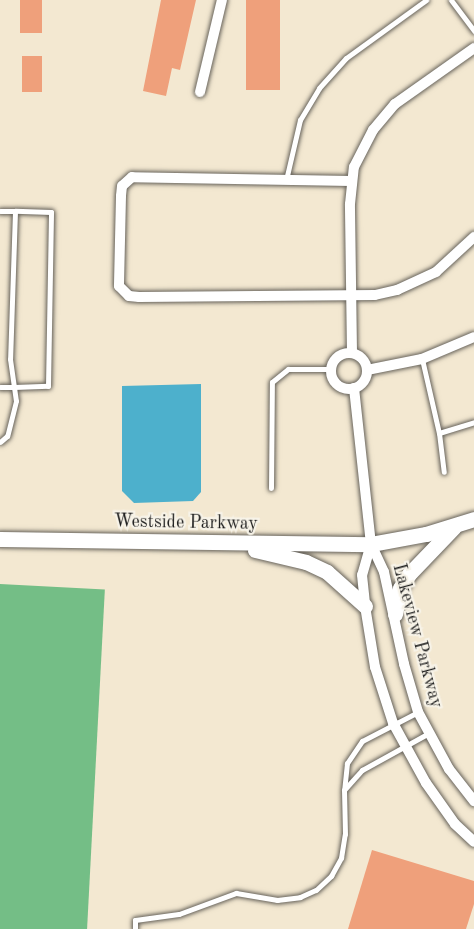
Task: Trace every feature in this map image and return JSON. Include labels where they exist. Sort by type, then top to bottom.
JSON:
[{"type":"main road","name":"Westside Parkway","points":[[0,539],[371,544],[474,519]]},
{"type":"main road","points":[[395,614],[400,588],[409,574],[456,525]]},
{"type":"main road","points":[[226,543],[306,562],[342,581],[365,606]]},
{"type":"street","points":[[201,92],[222,0]]},
{"type":"street","points":[[352,353],[351,181],[362,148],[384,115],[474,48]]},
{"type":"street","points":[[351,181],[127,180],[121,196],[119,286],[129,296],[139,297],[351,297],[398,290],[417,282],[453,259],[474,237]]},
{"type":"street","points":[[367,370],[422,359],[474,336]]},
{"type":"street","points":[[352,353],[363,359],[367,370],[364,381],[354,388],[338,384],[331,369],[341,355],[352,353]]},
{"type":"street","points":[[354,388],[371,544]]},
{"type":"street","name":"Lakeview Parkway","points":[[371,544],[362,575],[365,606],[375,667],[393,723],[455,824],[474,842]]},
{"type":"street","name":"Lakeview Parkway","points":[[371,544],[384,572],[418,712],[449,769],[474,801]]},
{"type":"lane","points":[[286,180],[300,120],[319,88],[346,58],[426,0]]},
{"type":"lane","points":[[451,0],[474,30]]},
{"type":"lane","points":[[0,211],[51,212],[48,386],[0,387]]},
{"type":"lane","points":[[0,442],[7,436],[16,401],[10,359],[15,211]]},
{"type":"lane","points":[[422,359],[439,433],[444,472]]},
{"type":"lane","points":[[271,488],[272,382],[288,369],[331,369]]},
{"type":"lane","points":[[439,433],[474,422]]},
{"type":"lane","points":[[135,929],[135,920],[179,914],[236,893],[277,900],[300,897],[316,890],[331,876],[341,858],[345,834],[344,790],[352,754],[362,741],[418,712]]},
{"type":"lane","points":[[344,790],[362,770],[430,733]]},
{"type":"green space","points":[[0,584],[105,589],[87,929],[0,929]]},
{"type":"water","points":[[201,384],[201,492],[193,501],[134,503],[122,491],[122,386]]},
{"type":"building","points":[[20,0],[42,0],[42,33],[20,33]]},
{"type":"building","points":[[161,0],[196,0],[180,70],[172,68],[166,96],[143,91]]},
{"type":"building","points":[[246,0],[280,0],[280,90],[246,90]]},
{"type":"building","points":[[22,56],[42,56],[42,92],[22,92]]},
{"type":"building","points":[[372,850],[474,881],[474,904],[466,929],[348,929]]}]
